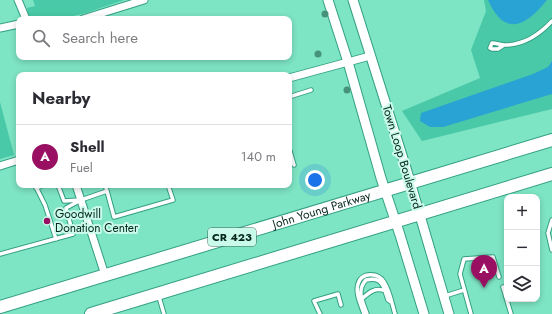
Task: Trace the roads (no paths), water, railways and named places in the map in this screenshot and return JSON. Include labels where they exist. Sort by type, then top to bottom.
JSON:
[{"type":"highway","name":"John Young Parkway","points":[[0,307],[552,140]]},
{"type":"highway","name":"CR 423","points":[[91,314],[552,174]]},
{"type":"street","points":[[18,0],[25,16]]},
{"type":"street","points":[[93,16],[144,0]]},
{"type":"street","name":"Town Loop Boulevard","points":[[328,0],[348,62],[385,191],[424,314]]},
{"type":"street","name":"Town Loop Boulevard","points":[[352,0],[420,214],[449,314]]},
{"type":"street","points":[[0,28],[16,25]]},
{"type":"street","points":[[292,77],[370,56]]},
{"type":"street","points":[[0,166],[16,161]]},
{"type":"street","points":[[77,188],[105,275]]},
{"type":"lane","points":[[504,45],[525,41],[540,33],[552,21]]},
{"type":"lane","points":[[292,96],[311,90]]},
{"type":"lane","points":[[292,158],[294,164]]},
{"type":"lane","points":[[36,188],[45,205],[56,239]]},
{"type":"lane","points":[[59,188],[64,201],[81,200]]},
{"type":"lane","points":[[106,188],[114,217],[173,200],[169,188]]},
{"type":"lane","points":[[0,254],[73,234],[66,208],[81,200],[107,191]]},
{"type":"lane","points":[[552,220],[548,233],[552,250]]},
{"type":"lane","points":[[471,314],[460,274],[464,259],[493,257],[499,277]]},
{"type":"lane","points":[[365,314],[358,294],[357,285],[360,279],[367,275],[374,274],[380,276],[385,282],[395,314]]},
{"type":"lane","points":[[365,314],[360,291],[361,285],[366,280],[378,280],[382,283],[388,300],[392,302]]},
{"type":"lane","points":[[503,287],[511,314]]},
{"type":"lane","points":[[362,299],[369,292],[381,289],[386,291]]},
{"type":"lane","points":[[444,296],[464,290]]},
{"type":"lane","points":[[158,294],[164,314]]},
{"type":"lane","points":[[320,314],[314,301],[338,294],[341,305]]},
{"type":"water","points":[[488,0],[547,0],[539,9],[524,21],[516,24],[509,24],[501,20]]},
{"type":"water","points":[[552,61],[552,94],[443,127],[430,127],[420,121],[421,113],[533,74],[548,67]]},
{"type":"place","name":"Goodwill Donation Center","points":[[47,221]]},
{"type":"place","name":"Shell","points":[[484,288]]}]
